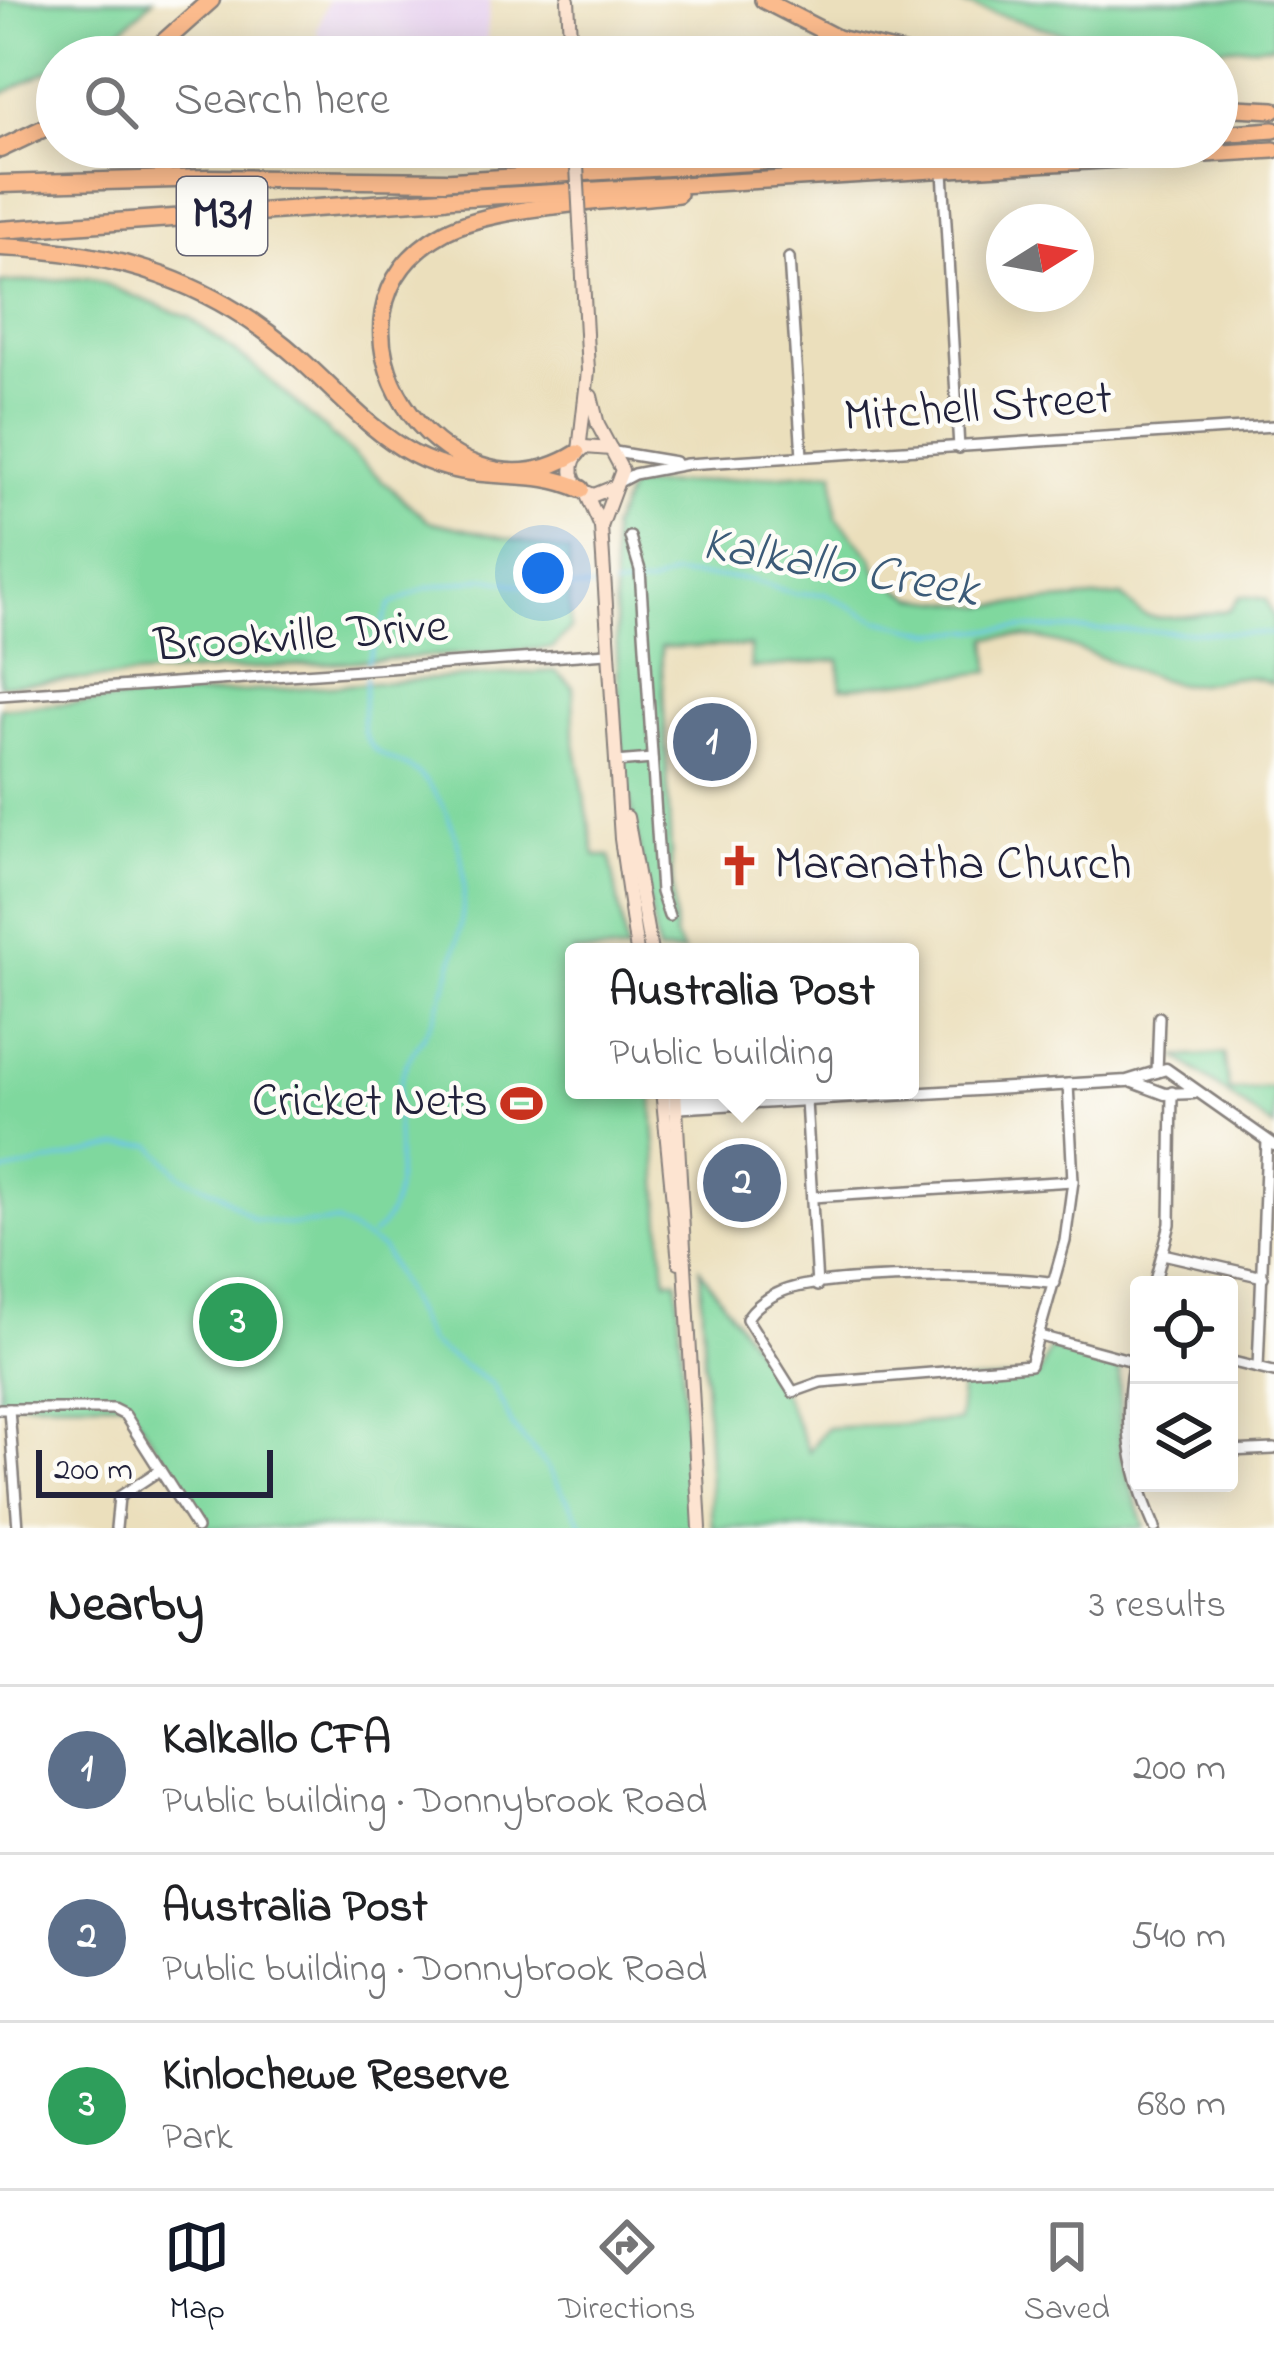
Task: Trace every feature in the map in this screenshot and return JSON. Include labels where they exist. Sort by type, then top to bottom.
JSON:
[{"type":"highway","points":[[171,36],[211,0]]},
{"type":"highway","points":[[763,0],[837,36]]},
{"type":"highway","points":[[1238,108],[1274,110]]},
{"type":"highway","points":[[1238,133],[1274,130]]},
{"type":"highway","points":[[0,149],[36,132]]},
{"type":"highway","name":"M31","points":[[1238,151],[1274,149]]},
{"type":"highway","name":"M31","points":[[0,230],[732,168]]},
{"type":"highway","name":"M31","points":[[0,184],[209,178],[444,190],[988,168]]},
{"type":"highway","points":[[578,452],[547,467],[502,468],[461,457],[419,427],[392,383],[382,337],[387,299],[406,264],[445,232],[476,220],[776,179]]},
{"type":"highway","points":[[0,247],[86,252],[170,276],[265,329],[416,456],[466,475],[527,477],[583,491]]},
{"type":"main road","points":[[571,0],[572,36]]},
{"type":"main road","points":[[577,168],[588,371],[598,425],[622,470],[601,527],[602,564],[616,765],[636,943]]},
{"type":"main road","points":[[588,371],[578,452],[571,468],[601,527]]},
{"type":"main road","points":[[578,452],[599,444],[614,451]]},
{"type":"main road","points":[[583,491],[603,494],[618,484]]},
{"type":"main road","points":[[616,765],[649,943]]},
{"type":"main road","points":[[671,1099],[700,1528]]},
{"type":"street","points":[[943,171],[959,448]]},
{"type":"street","points":[[789,258],[802,456]]},
{"type":"street","name":"Mitchell Street","points":[[618,484],[634,474],[687,464],[1274,426]]},
{"type":"street","name":"Mitchell Street","points":[[614,451],[687,464]]},
{"type":"street","points":[[630,537],[641,577],[661,892],[669,916]]},
{"type":"street","name":"Brookville Drive","points":[[0,695],[607,653]]},
{"type":"street","points":[[616,765],[652,760]]},
{"type":"street","points":[[1157,1276],[1169,1224],[1168,1115],[1159,1017]]},
{"type":"street","points":[[919,1093],[1165,1082],[1203,1095],[1270,1143],[1258,1369]]},
{"type":"street","points":[[1054,1283],[1002,1275],[817,1286],[779,1293],[751,1311],[748,1324],[793,1392],[821,1382],[1027,1367],[1054,1283],[1073,1181],[1068,1084]]},
{"type":"street","points":[[688,1099],[754,1103],[822,1099]]},
{"type":"street","points":[[806,1100],[817,1286]]},
{"type":"street","points":[[812,1197],[1073,1181]]},
{"type":"street","points":[[1163,1254],[1263,1276]]},
{"type":"street","points":[[1040,1336],[1130,1360]]},
{"type":"street","points":[[1238,1363],[1274,1372]]},
{"type":"street","points":[[1130,1379],[1126,1404],[1130,1426]]},
{"type":"street","points":[[18,1528],[4,1409],[113,1409],[125,1415],[197,1528]]},
{"type":"street","points":[[1238,1450],[1274,1449]]},
{"type":"street","points":[[116,1528],[118,1497],[160,1470]]},
{"type":"street","points":[[1145,1492],[1155,1528]]},
{"type":"shaded area","points":[[328,0],[490,0],[487,36],[319,36]]},
{"type":"green space","points":[[0,0],[153,0],[112,36],[36,36],[36,77],[0,95]]},
{"type":"green space","points":[[948,0],[1274,0],[1274,45],[1238,47],[1238,36],[1072,36]]},
{"type":"green space","points":[[88,278],[190,318],[254,366],[428,521],[569,552],[570,629],[553,648],[0,685],[0,283]]},
{"type":"green space","points":[[834,471],[836,517],[873,558],[879,578],[915,598],[984,606],[1122,596],[1141,614],[1161,618],[1230,609],[1240,596],[1266,599],[1274,619],[1272,684],[1247,677],[1174,683],[1061,644],[1014,636],[988,638],[990,672],[841,688],[839,660],[751,668],[750,646],[661,647],[678,943],[656,943],[622,757],[611,528],[630,487]]},
{"type":"green space","points":[[555,671],[573,687],[574,737],[595,856],[610,856],[625,943],[565,943],[565,1099],[653,1099],[664,1268],[666,1280],[677,1280],[691,1528],[209,1528],[127,1402],[0,1402],[0,708]]},
{"type":"green space","points":[[1224,1054],[1229,1091],[1274,1088],[1274,1128],[1177,1057]]},
{"type":"green space","points":[[700,1269],[776,1378],[809,1451],[826,1428],[959,1421],[961,1382],[1038,1377],[1050,1348],[1119,1367],[1121,1454],[1145,1528],[712,1528]]},
{"type":"waterway","name":"Kalkallo Creek","points":[[612,588],[649,585],[674,575],[747,579],[796,594],[825,594],[877,620],[933,633],[1020,628],[1274,634]]},
{"type":"waterway","name":"Kalkallo Creek","points":[[367,663],[390,605],[426,588],[485,578],[533,588],[602,588]]},
{"type":"waterway","name":"Kalkallo Creek","points":[[366,677],[363,719],[368,741],[380,754],[420,775],[434,792],[455,834],[464,896],[448,980],[401,1078],[397,1187],[385,1221],[372,1235]]},
{"type":"waterway","points":[[0,1173],[119,1146],[152,1145],[180,1175],[218,1192],[253,1219],[292,1225],[336,1222],[383,1249],[429,1343],[493,1385],[513,1427],[547,1467],[585,1528]]},
{"type":"place","name":"Kalkallo CFA","points":[[712,742]]},
{"type":"place","name":"Maranatha Church","points":[[740,866]]},
{"type":"place","name":"Cricket Nets","points":[[522,1103]]},
{"type":"place","name":"Australia Post","points":[[742,1183]]},
{"type":"place","name":"Kinlochewe Reserve","points":[[238,1322]]}]
